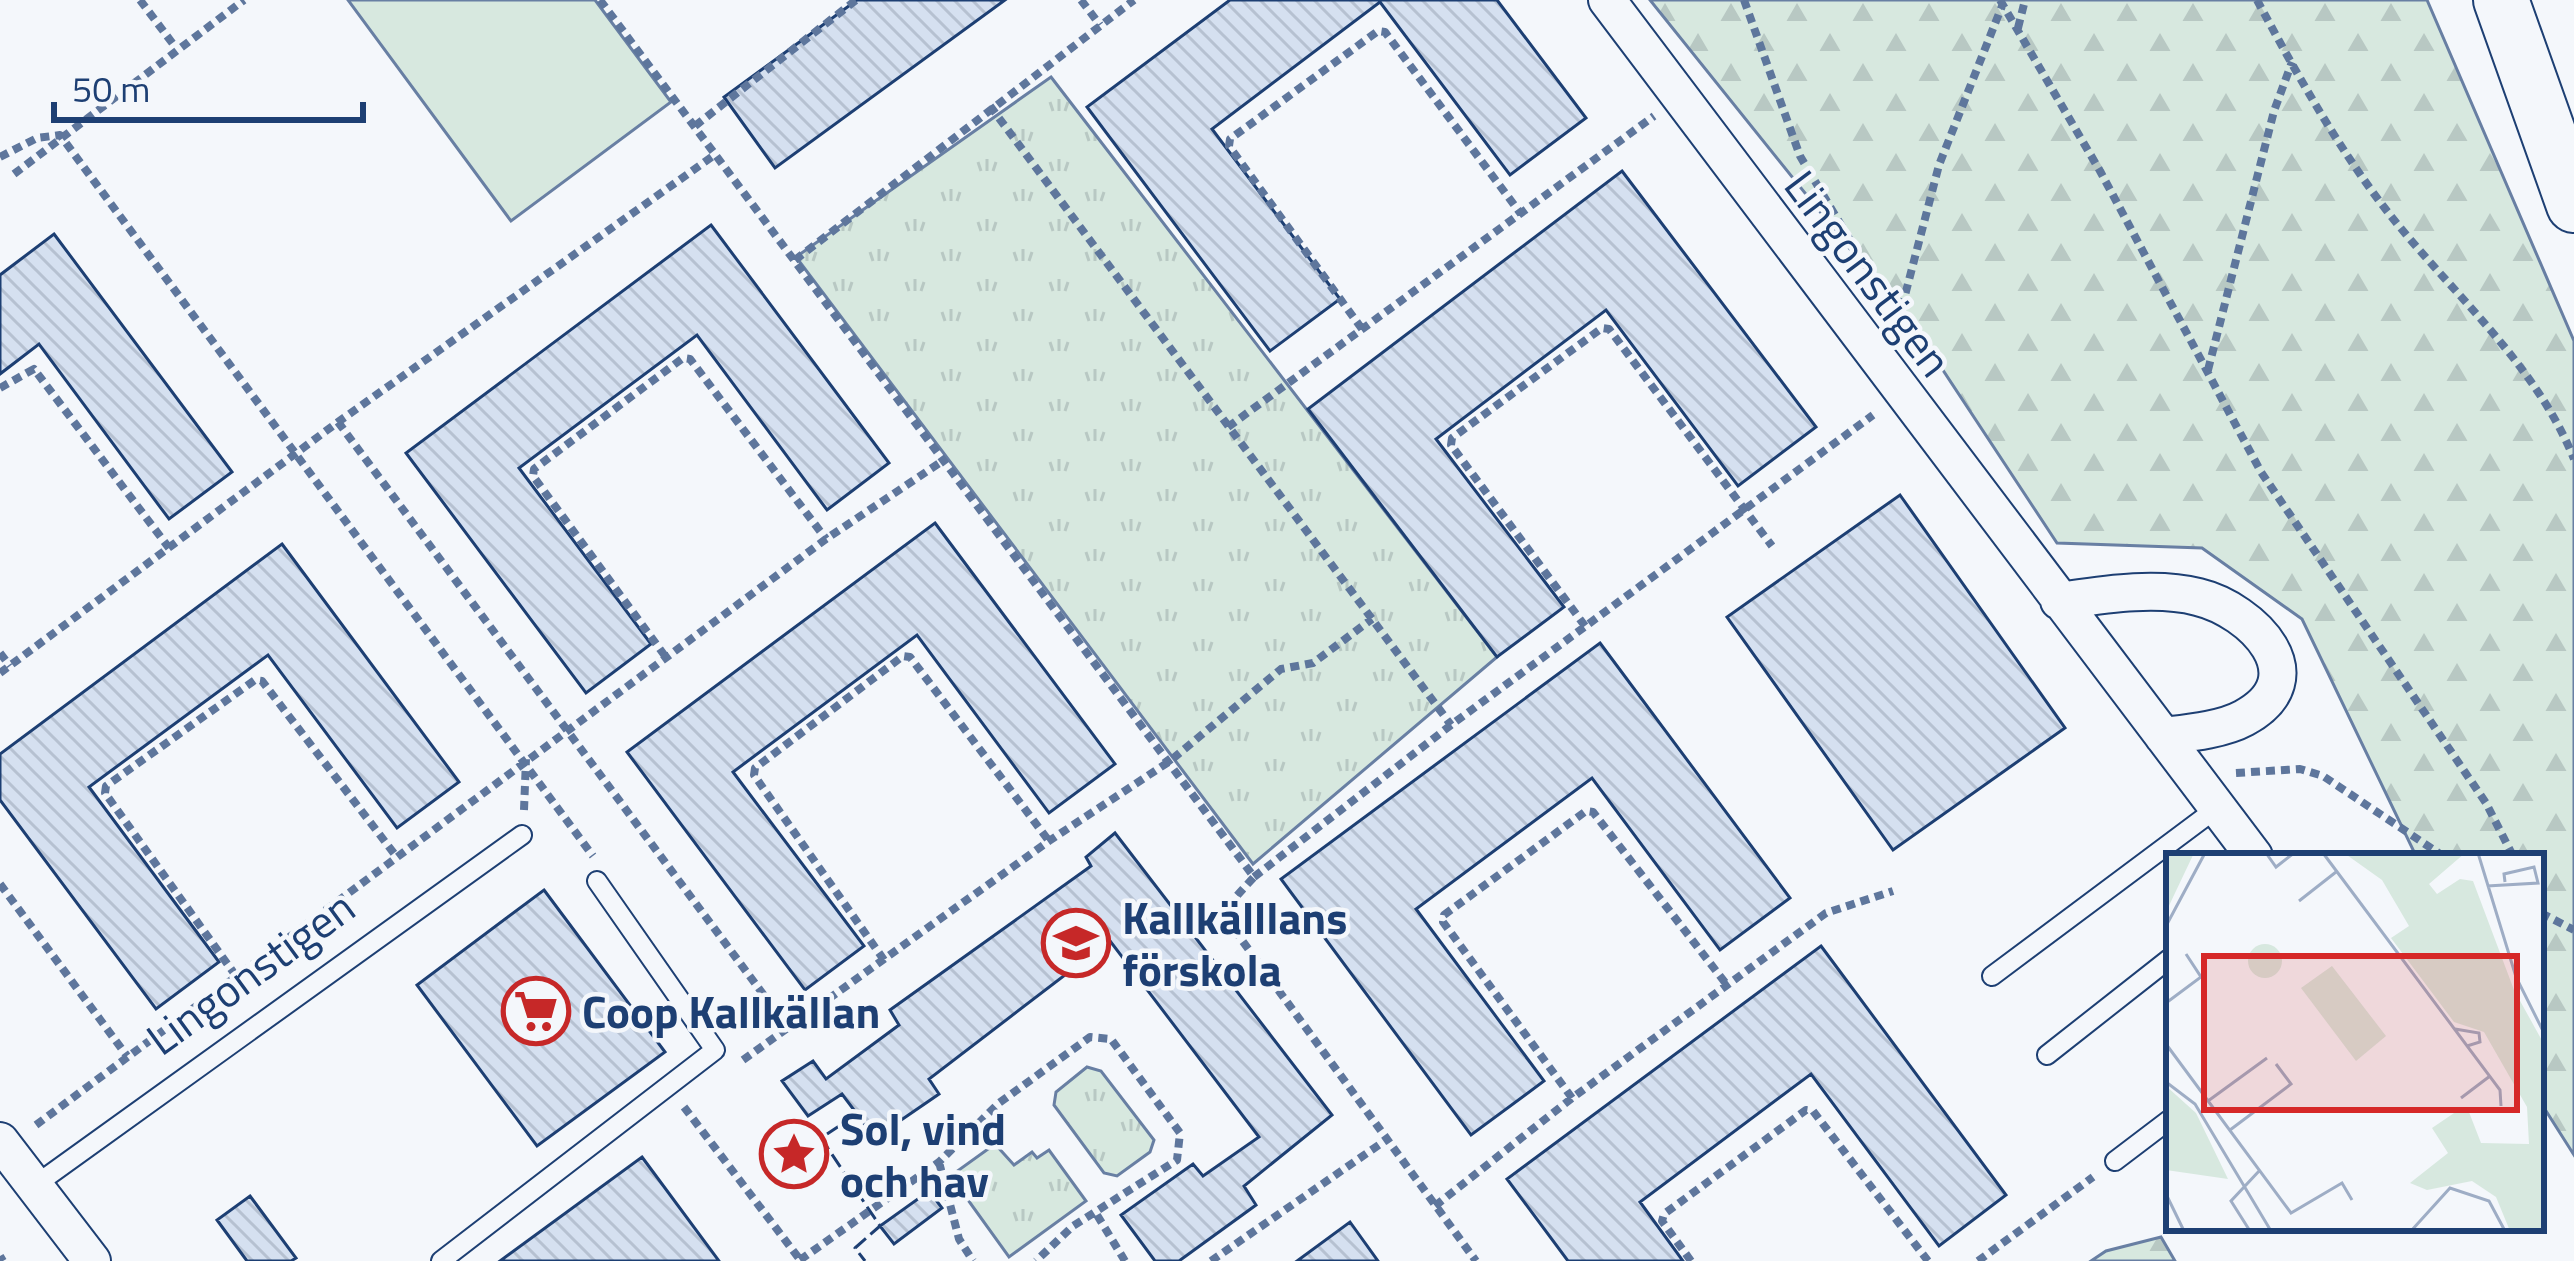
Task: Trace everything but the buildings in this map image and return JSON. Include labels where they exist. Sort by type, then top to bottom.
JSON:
[{"type":"street","name":"Lingonstigen","points":[[1606,0],[2252,853]]},
{"type":"street","points":[[2501,0],[2574,205]]},
{"type":"street","points":[[2059,601],[2160,592],[2196,596],[2230,608],[2260,628],[2274,652],[2276,679],[2264,704],[2242,720],[2163,736]]},
{"type":"street","points":[[16,1134],[34,1186],[92,1261]]},
{"type":"lane","points":[[1992,976],[2210,798]]},
{"type":"lane","name":"Lingonstigen","points":[[34,1186],[522,835]]},
{"type":"lane","points":[[441,1261],[716,1050],[597,881]]},
{"type":"lane","points":[[2047,1055],[2166,961]]},
{"type":"lane","points":[[2115,1161],[2166,1122]]},
{"type":"path","points":[[140,0],[176,48]]},
{"type":"path","points":[[14,174],[59,135],[244,0]]},
{"type":"path","points":[[600,0],[1254,877]]},
{"type":"path","points":[[694,126],[856,0]]},
{"type":"path","points":[[1081,0],[1100,25]]},
{"type":"path","points":[[795,260],[1133,0]]},
{"type":"path","points":[[1744,0],[1800,155],[1898,321]]},
{"type":"path","points":[[2017,29],[2025,0]]},
{"type":"path","points":[[2257,0],[2386,209],[2481,318],[2560,424],[2574,459]]},
{"type":"path","points":[[1477,1261],[1233,928],[1233,900],[1254,877],[1451,724],[1882,408],[1898,321],[1939,164],[2001,2]]},
{"type":"path","points":[[2001,2],[2261,472],[2486,803],[2511,853]]},
{"type":"path","points":[[1363,329],[1229,146],[1230,139],[1378,31],[1385,32],[1521,214]]},
{"type":"path","points":[[2207,371],[2274,111],[2292,62]]},
{"type":"path","points":[[990,106],[1451,724]]},
{"type":"path","points":[[1228,427],[1660,111],[1672,125]]},
{"type":"path","points":[[0,157],[37,138],[59,135]]},
{"type":"path","points":[[59,135],[592,848],[597,881]]},
{"type":"path","points":[[0,673],[338,422],[716,154]]},
{"type":"path","points":[[1585,626],[1451,445],[1471,424],[1602,328],[1609,329],[1772,546]]},
{"type":"path","points":[[665,656],[533,476],[534,469],[683,358],[690,359],[826,538]]},
{"type":"path","points":[[0,388],[34,369],[169,548]]},
{"type":"path","points":[[338,422],[789,1029]]},
{"type":"path","points":[[16,1134],[826,538],[944,460]]},
{"type":"path","points":[[735,1066],[1049,841],[1170,761],[1281,668],[1313,663],[1372,619]]},
{"type":"path","points":[[0,653],[10,666]]},
{"type":"path","points":[[884,960],[754,775],[755,768],[903,656],[910,658],[1049,841]]},
{"type":"path","points":[[236,976],[105,793],[106,786],[255,680],[262,681],[396,856]]},
{"type":"path","points":[[522,835],[526,759]]},
{"type":"path","points":[[2210,798],[2219,776],[2300,770],[2324,776],[2439,853]]},
{"type":"path","points":[[1572,1098],[1442,922],[1444,915],[1586,811],[1593,812],[1727,985]]},
{"type":"path","points":[[0,884],[127,1056]]},
{"type":"path","points":[[1436,1206],[1572,1098],[1826,913],[1893,891]]},
{"type":"path","points":[[2544,914],[2574,930]]},
{"type":"path","points":[[699,1090],[681,1103],[801,1260],[939,1162],[999,1103],[1090,1037],[1112,1039],[1183,1141],[1177,1160],[1073,1226],[1036,1261]]},
{"type":"path","points":[[1691,1261],[1662,1221],[1664,1214],[1806,1110],[1813,1111],[1928,1261]]},
{"type":"path","points":[[1211,1261],[1387,1140]]},
{"type":"path","points":[[1978,1261],[2115,1161]]},
{"type":"path","points":[[939,1162],[959,1239],[973,1261]]},
{"type":"path","points":[[1097,1215],[1125,1261]]},
{"type":"green space","points":[[348,0],[595,0],[671,102],[511,221]]},
{"type":"green space","points":[[1650,0],[2427,0],[2574,341],[2574,1155],[2544,1108],[2544,853],[2415,853],[2302,619],[2202,548],[2057,543],[1923,340]]},
{"type":"green space","points":[[1051,77],[1497,657],[1253,864],[796,257]]},
{"type":"green space","points":[[1087,1067],[1101,1071],[1154,1140],[1150,1152],[1117,1176],[1104,1173],[1054,1105],[1056,1092]]},
{"type":"green space","points":[[995,1144],[1014,1165],[1032,1152],[1037,1158],[1049,1150],[1086,1201],[1009,1257],[968,1200],[973,1196],[956,1172]]},
{"type":"green space","points":[[2161,1237],[2175,1261],[2091,1261],[2106,1251]]},
{"type":"fence","points":[[857,1114],[821,1138],[880,1226],[855,1248],[865,1261]]},
{"type":"place","name":"Kallkälllans förskola","points":[[1076,943]]},
{"type":"place","name":"Coop Kallkällan","points":[[536,1011]]},
{"type":"place","name":"Sol, vind och hav","points":[[794,1154]]}]
